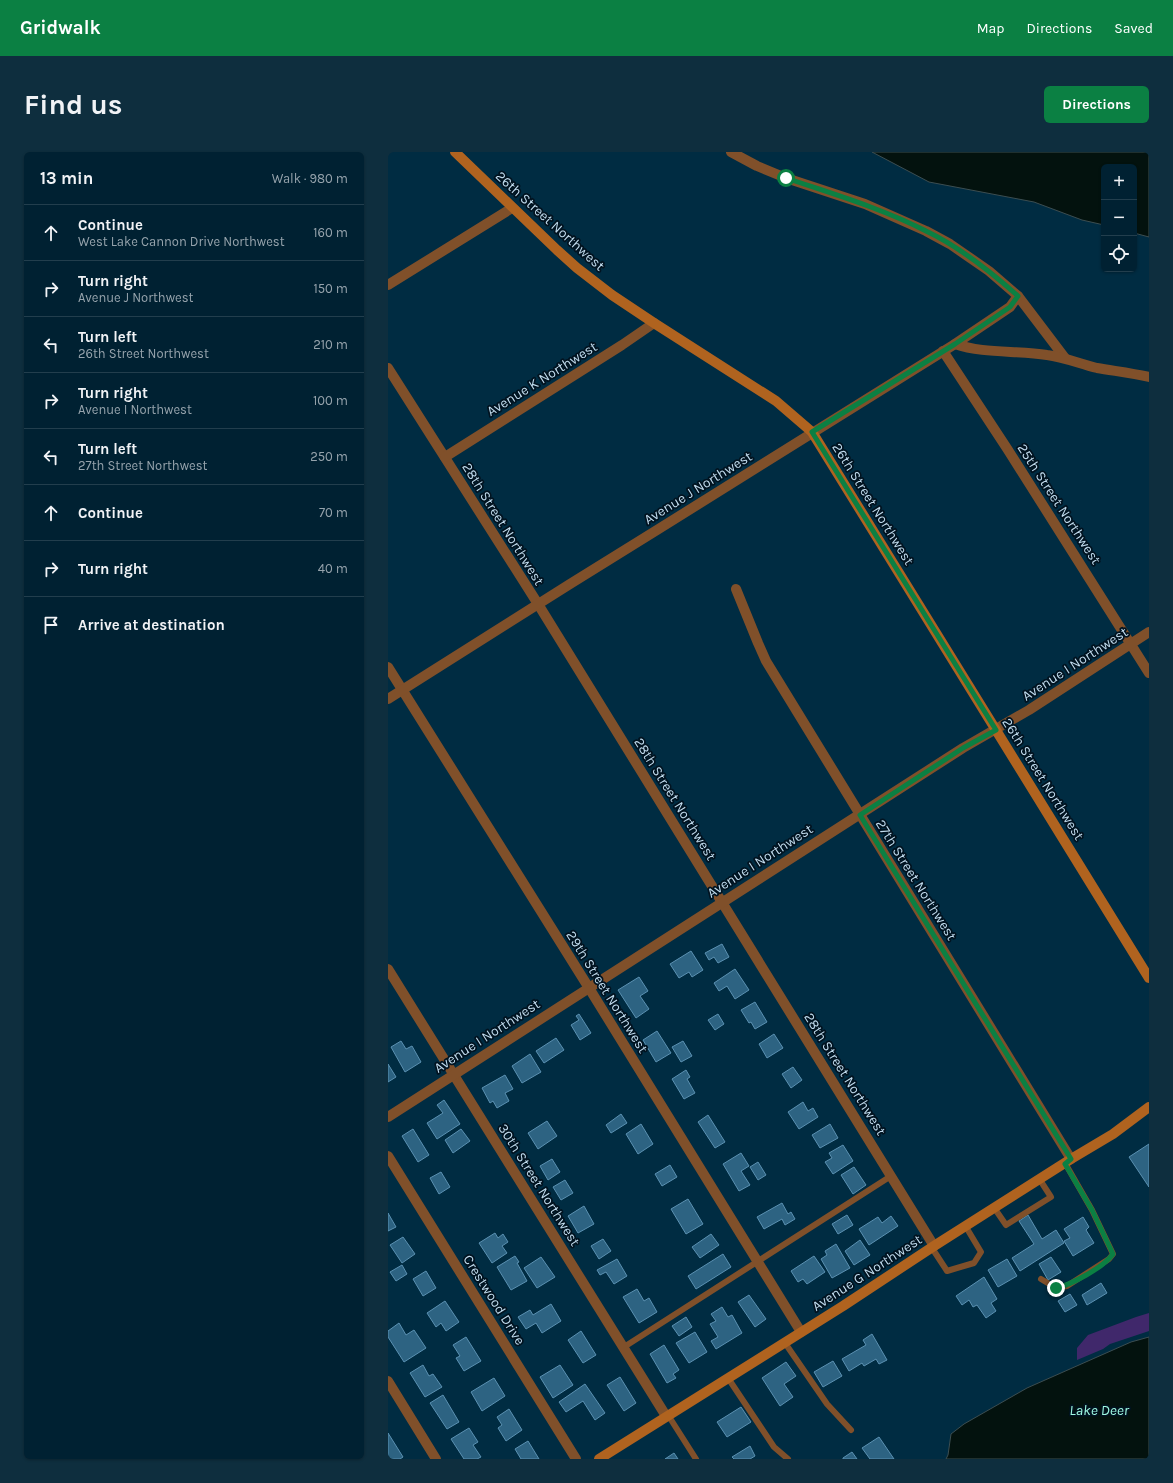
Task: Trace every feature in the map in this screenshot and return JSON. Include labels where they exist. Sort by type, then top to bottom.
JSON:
[{"type":"street","name":"26th Street Northwest","points":[[455,152],[557,250],[612,295],[776,401],[812,432],[1149,978]]},
{"type":"street","points":[[731,152],[757,166],[786,178],[865,204],[926,231],[950,244],[989,271],[1018,296],[1065,358]]},
{"type":"street","points":[[388,285],[512,208]]},
{"type":"street","name":"Avenue J Northwest","points":[[388,699],[812,432],[955,344],[1010,307],[1018,296]]},
{"type":"street","name":"Avenue K Northwest","points":[[445,457],[622,346],[654,323]]},
{"type":"street","points":[[955,344],[966,348],[979,350],[1046,354],[1096,367],[1149,377]]},
{"type":"street","name":"25th Street Northwest","points":[[943,351],[1008,450],[1149,673]]},
{"type":"street","name":"28th Street Northwest","points":[[388,368],[538,604],[723,902],[742,936],[891,1176],[933,1247]]},
{"type":"street","name":"27th Street Northwest","points":[[736,589],[766,661],[1068,1161]]},
{"type":"street","name":"Avenue I Northwest","points":[[388,1117],[963,748],[1029,710],[1149,632]]},
{"type":"street","name":"29th Street Northwest","points":[[388,667],[589,988],[757,1262],[802,1332]]},
{"type":"street","name":"30th Street Northwest","points":[[388,969],[667,1415]]},
{"type":"street","name":"Avenue G Northwest","points":[[599,1459],[667,1415],[785,1343],[933,1247],[1113,1134],[1149,1107]]},
{"type":"street","name":"Crestwood Drive","points":[[388,1156],[576,1459]]},
{"type":"street","points":[[388,1381],[436,1459]]},
{"type":"lane","points":[[1040,1279],[1056,1288],[1067,1286],[1109,1260],[1113,1254],[1068,1161]]},
{"type":"lane","points":[[624,1347],[891,1176]]},
{"type":"lane","points":[[995,1208],[1006,1225],[1051,1197],[1040,1180]]},
{"type":"lane","points":[[933,1247],[947,1271],[974,1263],[981,1252],[966,1227]]},
{"type":"lane","points":[[785,1343],[827,1404],[851,1430]]},
{"type":"lane","points":[[728,1378],[774,1447],[788,1459]]},
{"type":"lane","points":[[667,1415],[696,1459]]},
{"type":"shaded area","points":[[1149,1313],[1149,1331],[1110,1344],[1103,1349],[1077,1360],[1077,1348],[1088,1335]]},
{"type":"water","points":[[872,152],[1149,152],[1149,237],[1137,234],[1137,164],[1101,164],[1101,224],[1082,220],[1034,202],[929,182]]},
{"type":"water","name":"Lake Deer","points":[[1149,1337],[1149,1459],[946,1459],[951,1434],[964,1424],[1027,1388],[1131,1342]]},
{"type":"building","points":[[722,944],[729,957],[718,963],[714,957],[709,960],[705,953]]},
{"type":"building","points":[[691,951],[703,970],[692,977],[689,972],[679,978],[670,964]]},
{"type":"building","points":[[735,969],[749,990],[735,999],[727,986],[719,991],[714,983]]},
{"type":"building","points":[[639,977],[648,991],[640,996],[649,1009],[636,1018],[618,990]]},
{"type":"building","points":[[755,1002],[767,1022],[755,1029],[751,1022],[749,1023],[741,1010]]},
{"type":"building","points":[[579,1014],[591,1033],[580,1040],[571,1025],[579,1020],[576,1016]]},
{"type":"building","points":[[718,1014],[724,1024],[715,1030],[708,1020]]},
{"type":"building","points":[[657,1031],[671,1053],[656,1062],[643,1040]]},
{"type":"building","points":[[774,1034],[783,1048],[767,1058],[759,1044]]},
{"type":"building","points":[[556,1038],[564,1050],[544,1063],[536,1051]]},
{"type":"building","points":[[401,1041],[406,1049],[412,1046],[421,1062],[405,1072],[391,1047]]},
{"type":"building","points":[[683,1041],[692,1056],[681,1062],[672,1047]]},
{"type":"building","points":[[530,1054],[541,1072],[522,1083],[512,1066]]},
{"type":"building","points":[[388,1064],[396,1077],[388,1082]]},
{"type":"building","points":[[793,1067],[802,1080],[791,1088],[782,1074]]},
{"type":"building","points":[[686,1070],[690,1077],[687,1079],[695,1093],[684,1099],[672,1079]]},
{"type":"building","points":[[505,1075],[513,1089],[505,1093],[509,1101],[497,1108],[493,1101],[490,1103],[482,1088]]},
{"type":"building","points":[[444,1100],[460,1124],[437,1139],[427,1123],[443,1113],[437,1105]]},
{"type":"building","points":[[803,1102],[808,1111],[813,1108],[818,1117],[799,1129],[788,1112]]},
{"type":"building","points":[[621,1114],[627,1123],[611,1133],[606,1125]]},
{"type":"building","points":[[708,1115],[725,1142],[715,1148],[698,1122]]},
{"type":"building","points":[[547,1121],[557,1136],[538,1149],[528,1133]]},
{"type":"building","points":[[641,1124],[653,1144],[638,1154],[626,1134]]},
{"type":"building","points":[[830,1124],[838,1138],[820,1148],[812,1135]]},
{"type":"building","points":[[413,1129],[429,1155],[418,1162],[402,1136]]},
{"type":"building","points":[[461,1129],[470,1141],[453,1153],[445,1140]]},
{"type":"building","points":[[1149,1144],[1149,1187],[1129,1157]]},
{"type":"building","points":[[843,1145],[853,1161],[833,1174],[825,1162],[832,1158],[829,1153]]},
{"type":"building","points":[[741,1153],[749,1166],[741,1171],[750,1185],[739,1191],[723,1164]]},
{"type":"building","points":[[552,1159],[560,1172],[548,1180],[540,1166]]},
{"type":"building","points":[[758,1162],[766,1175],[758,1180],[750,1167]]},
{"type":"building","points":[[670,1165],[677,1177],[662,1186],[655,1174]]},
{"type":"building","points":[[854,1167],[866,1185],[853,1194],[841,1175]]},
{"type":"building","points":[[441,1172],[450,1187],[439,1194],[430,1178]]},
{"type":"building","points":[[565,1180],[573,1193],[561,1200],[553,1187]]},
{"type":"building","points":[[688,1199],[703,1224],[686,1234],[671,1209]]},
{"type":"building","points":[[782,1203],[788,1214],[791,1212],[795,1219],[785,1225],[782,1219],[764,1229],[757,1217]]},
{"type":"building","points":[[584,1206],[594,1224],[578,1233],[568,1216]]},
{"type":"building","points":[[388,1213],[396,1227],[388,1231]]},
{"type":"building","points":[[847,1215],[853,1225],[838,1234],[832,1224]]},
{"type":"building","points":[[1028,1215],[1042,1239],[1056,1230],[1064,1243],[1020,1271],[1012,1258],[1034,1244],[1019,1221]]},
{"type":"building","points":[[891,1216],[898,1226],[869,1245],[859,1229],[878,1217],[882,1223]]},
{"type":"building","points":[[1083,1217],[1089,1227],[1086,1230],[1094,1243],[1073,1256],[1064,1241],[1070,1238],[1064,1229]]},
{"type":"building","points":[[495,1233],[498,1238],[503,1234],[508,1242],[502,1246],[507,1253],[492,1263],[479,1243]]},
{"type":"building","points":[[711,1234],[719,1245],[700,1258],[692,1247]]},
{"type":"building","points":[[403,1237],[415,1254],[402,1263],[390,1245]]},
{"type":"building","points":[[603,1239],[611,1251],[599,1259],[591,1246]]},
{"type":"building","points":[[860,1240],[870,1255],[854,1265],[845,1251]]},
{"type":"building","points":[[836,1244],[850,1268],[832,1278],[821,1259],[827,1255],[825,1251]]},
{"type":"building","points":[[723,1254],[731,1267],[696,1289],[688,1276]]},
{"type":"building","points":[[515,1256],[519,1262],[517,1263],[527,1281],[511,1290],[497,1267]]},
{"type":"building","points":[[814,1256],[825,1272],[807,1284],[803,1279],[798,1282],[791,1271]]},
{"type":"building","points":[[541,1257],[555,1277],[537,1288],[524,1268]]},
{"type":"building","points":[[1051,1257],[1061,1272],[1048,1280],[1039,1264]]},
{"type":"building","points":[[617,1259],[627,1276],[614,1284],[606,1272],[600,1275],[597,1270]]},
{"type":"building","points":[[1007,1259],[1017,1276],[998,1287],[988,1270]]},
{"type":"building","points":[[402,1265],[407,1274],[396,1281],[390,1272]]},
{"type":"building","points":[[426,1271],[436,1288],[423,1296],[413,1279]]},
{"type":"building","points":[[984,1277],[997,1299],[991,1303],[996,1311],[986,1318],[977,1305],[973,1307],[969,1300],[962,1305],[956,1296]]},
{"type":"building","points":[[1101,1283],[1107,1293],[1087,1305],[1082,1295]]},
{"type":"building","points":[[637,1289],[644,1301],[649,1298],[657,1312],[639,1323],[623,1297]]},
{"type":"building","points":[[1070,1294],[1077,1305],[1065,1312],[1058,1301]]},
{"type":"building","points":[[749,1295],[766,1319],[755,1327],[738,1302]]},
{"type":"building","points":[[445,1301],[459,1322],[446,1331],[441,1323],[436,1327],[427,1313]]},
{"type":"building","points":[[551,1304],[561,1321],[542,1333],[536,1323],[526,1329],[518,1317],[530,1310],[533,1315]]},
{"type":"building","points":[[722,1307],[728,1317],[732,1315],[742,1333],[716,1349],[711,1341],[718,1337],[710,1324],[716,1321],[711,1314]]},
{"type":"building","points":[[686,1317],[692,1327],[679,1336],[672,1326]]},
{"type":"building","points":[[399,1323],[406,1335],[414,1330],[426,1348],[404,1362],[388,1337],[388,1331]]},
{"type":"building","points":[[581,1331],[596,1355],[583,1363],[568,1340]]},
{"type":"building","points":[[695,1332],[707,1352],[689,1363],[676,1343]]},
{"type":"building","points":[[872,1334],[887,1360],[879,1364],[876,1359],[864,1366],[862,1363],[849,1371],[842,1359],[866,1345],[863,1340]]},
{"type":"building","points":[[466,1337],[481,1361],[464,1371],[456,1358],[460,1356],[453,1345]]},
{"type":"building","points":[[664,1345],[679,1370],[673,1374],[676,1378],[667,1383],[650,1354]]},
{"type":"building","points":[[833,1361],[842,1376],[823,1387],[814,1372]]},
{"type":"building","points":[[786,1362],[796,1376],[784,1384],[793,1397],[780,1406],[762,1378]]},
{"type":"building","points":[[423,1365],[429,1376],[433,1374],[442,1387],[425,1397],[410,1373]]},
{"type":"building","points":[[560,1365],[573,1385],[553,1398],[540,1377]]},
{"type":"building","points":[[620,1377],[636,1403],[624,1411],[607,1385]]},
{"type":"building","points":[[494,1378],[505,1396],[482,1411],[471,1392]]},
{"type":"building","points":[[585,1384],[605,1413],[595,1420],[583,1401],[566,1412],[559,1402]]},
{"type":"building","points":[[443,1395],[459,1422],[447,1429],[430,1403]]},
{"type":"building","points":[[741,1407],[751,1422],[727,1437],[717,1422]]},
{"type":"building","points":[[509,1409],[522,1430],[506,1441],[498,1428],[502,1425],[497,1417]]},
{"type":"building","points":[[469,1428],[478,1442],[473,1445],[481,1457],[477,1459],[464,1459],[451,1439]]},
{"type":"building","points":[[388,1433],[403,1457],[400,1459],[388,1459]]},
{"type":"building","points":[[879,1437],[894,1459],[870,1459],[862,1448]]},
{"type":"building","points":[[528,1441],[539,1459],[521,1459],[515,1449]]},
{"type":"building","points":[[750,1446],[755,1456],[750,1459],[734,1459],[732,1457]]},
{"type":"building","points":[[852,1452],[857,1459],[843,1459],[843,1458]]},
{"type":"building","points":[[674,1453],[678,1459],[665,1459]]},
{"type":"route","points":[[786,178],[865,204],[926,231],[950,244],[989,271],[1018,296],[1010,307],[955,344],[812,432],[996,730],[963,748],[860,815],[1071,1159],[1065,1164],[1092,1210],[1113,1254],[1109,1260],[1067,1286],[1056,1288]]}]
